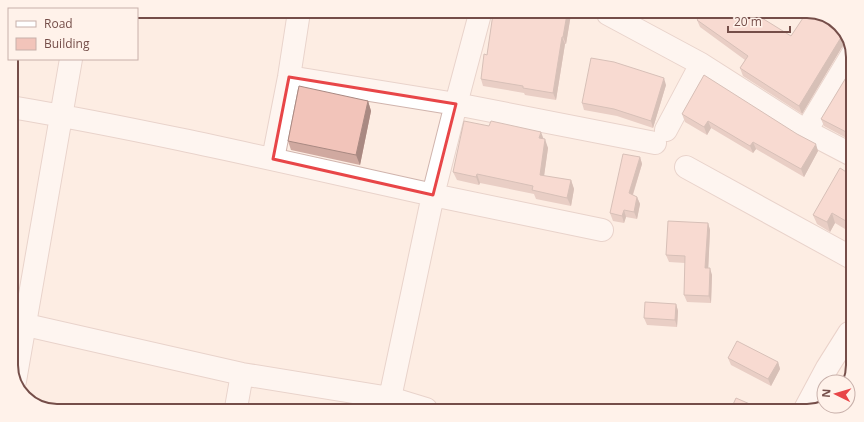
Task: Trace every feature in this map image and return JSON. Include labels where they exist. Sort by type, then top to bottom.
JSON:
[{"type":"street","points":[[273,159],[289,76],[298,18]]},
{"type":"street","points":[[390,398],[433,195],[479,18]]},
{"type":"street","points":[[615,18],[701,64],[806,131],[846,152]]},
{"type":"street","points":[[71,60],[18,325],[242,374],[390,398],[410,404]]},
{"type":"street","points":[[289,76],[661,136],[701,64]]},
{"type":"street","points":[[806,131],[846,65]]},
{"type":"street","points":[[18,108],[61,115],[273,159],[433,195],[602,230]]},
{"type":"street","points":[[686,167],[846,255]]},
{"type":"street","points":[[812,404],[828,368],[846,338]]},
{"type":"street","points":[[237,404],[242,374]]},
{"type":"highlighted area","points":[[289,77],[456,104],[433,195],[273,159]]},
{"type":"building","points":[[492,18],[566,18],[553,93],[481,79],[484,54],[487,55]]},
{"type":"building","points":[[699,18],[762,18],[791,36],[803,18],[812,18],[829,25],[841,38],[799,106],[740,68],[748,56],[697,20]]},
{"type":"building","points":[[591,58],[614,62],[664,78],[651,121],[614,109],[582,103]]},
{"type":"building","points":[[704,75],[797,134],[816,144],[801,169],[753,142],[750,146],[708,121],[704,127],[682,114]]},
{"type":"building","points":[[846,78],[846,132],[821,119]]},
{"type":"building","points":[[299,86],[368,101],[356,155],[288,141]]},
{"type":"building","points":[[464,121],[489,126],[491,121],[541,132],[539,138],[545,139],[540,175],[571,180],[567,198],[532,190],[533,186],[477,174],[476,177],[453,172]]},
{"type":"building","points":[[623,154],[640,157],[629,193],[637,197],[634,212],[624,210],[622,216],[610,213]]},
{"type":"building","points":[[840,168],[846,172],[846,221],[832,213],[827,222],[813,215]]},
{"type":"building","points":[[668,221],[708,223],[705,268],[710,268],[709,296],[684,295],[685,256],[666,255]]},
{"type":"building","points":[[645,302],[676,304],[675,320],[644,318]]},
{"type":"building","points":[[737,341],[778,362],[768,379],[728,358]]},
{"type":"building","points":[[736,398],[750,404],[733,404]]}]
